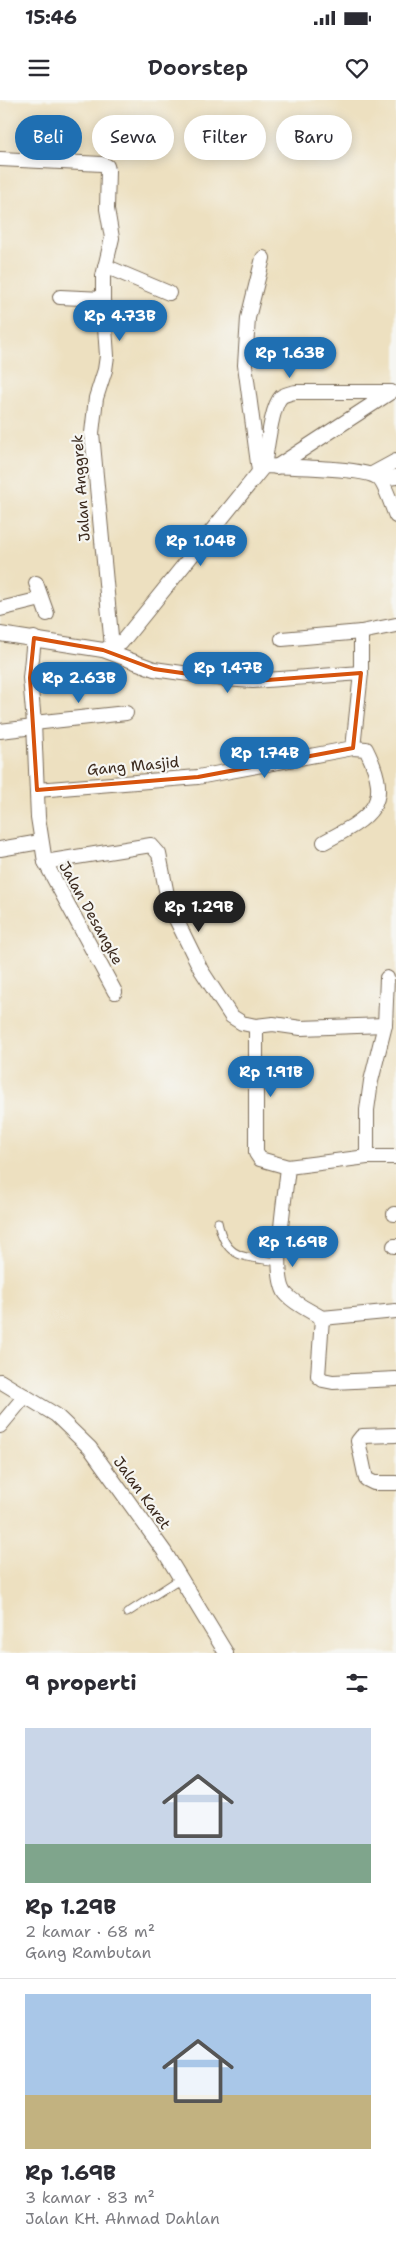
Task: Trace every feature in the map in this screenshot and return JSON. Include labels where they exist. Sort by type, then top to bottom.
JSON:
[{"type":"street","name":"Jalan Anggrek","points":[[0,159],[107,166],[107,210],[112,238],[106,266],[103,299],[107,356],[105,370],[96,398],[92,433],[108,649]]},
{"type":"street","points":[[263,258],[248,318],[245,365],[266,468]]},
{"type":"street","points":[[106,266],[169,293]]},
{"type":"street","points":[[60,297],[103,299]]},
{"type":"street","points":[[266,468],[274,412],[278,401],[283,396],[296,392],[393,392]]},
{"type":"street","points":[[108,649],[121,643],[127,637],[266,468],[393,392]]},
{"type":"street","points":[[376,476],[396,461]]},
{"type":"street","points":[[266,468],[396,478]]},
{"type":"street","points":[[376,476],[396,516]]},
{"type":"street","points":[[36,583],[47,614]]},
{"type":"street","points":[[0,609],[41,599]]},
{"type":"street","points":[[282,639],[361,632],[396,626]]},
{"type":"street","points":[[324,842],[359,823],[370,812],[379,797],[374,770],[366,749],[353,748],[361,673],[361,632]]},
{"type":"street","points":[[0,634],[108,649],[154,669],[224,679],[253,681],[361,673]]},
{"type":"street","name":"Jalan Desangke","points":[[34,638],[30,678],[40,842],[45,862],[115,992]]},
{"type":"street","points":[[0,731],[126,713]]},
{"type":"street","name":"Gang Masjid","points":[[37,790],[198,776],[353,748]]},
{"type":"street","points":[[0,849],[40,842]]},
{"type":"street","points":[[45,862],[151,845],[156,848],[159,854],[169,905],[201,970],[231,1016],[242,1023],[256,1026],[273,1024],[301,1028],[385,1025]]},
{"type":"street","points":[[367,1157],[367,1110],[371,1081],[385,1025],[387,978]]},
{"type":"street","points":[[256,1026],[256,1153],[260,1159],[288,1167],[367,1157],[396,1158]]},
{"type":"street","points":[[288,1167],[278,1262],[281,1287],[287,1296],[322,1318],[396,1311]]},
{"type":"street","points":[[322,1318],[318,1376],[323,1380],[332,1382],[396,1379]]},
{"type":"street","name":"Jalan Karet","points":[[0,1381],[56,1415],[90,1448],[181,1578],[226,1653]]},
{"type":"street","points":[[0,1426],[25,1396]]},
{"type":"street","points":[[396,1435],[362,1436],[358,1441],[366,1479],[374,1483],[396,1483]]},
{"type":"lane","points":[[218,1222],[221,1239],[236,1254],[278,1262]]},
{"type":"lane","points":[[127,1613],[181,1578]]},
{"type":"highlighted area","points":[[34,638],[103,650],[154,669],[224,679],[253,681],[361,673],[353,748],[198,777],[37,790],[30,678]]}]
